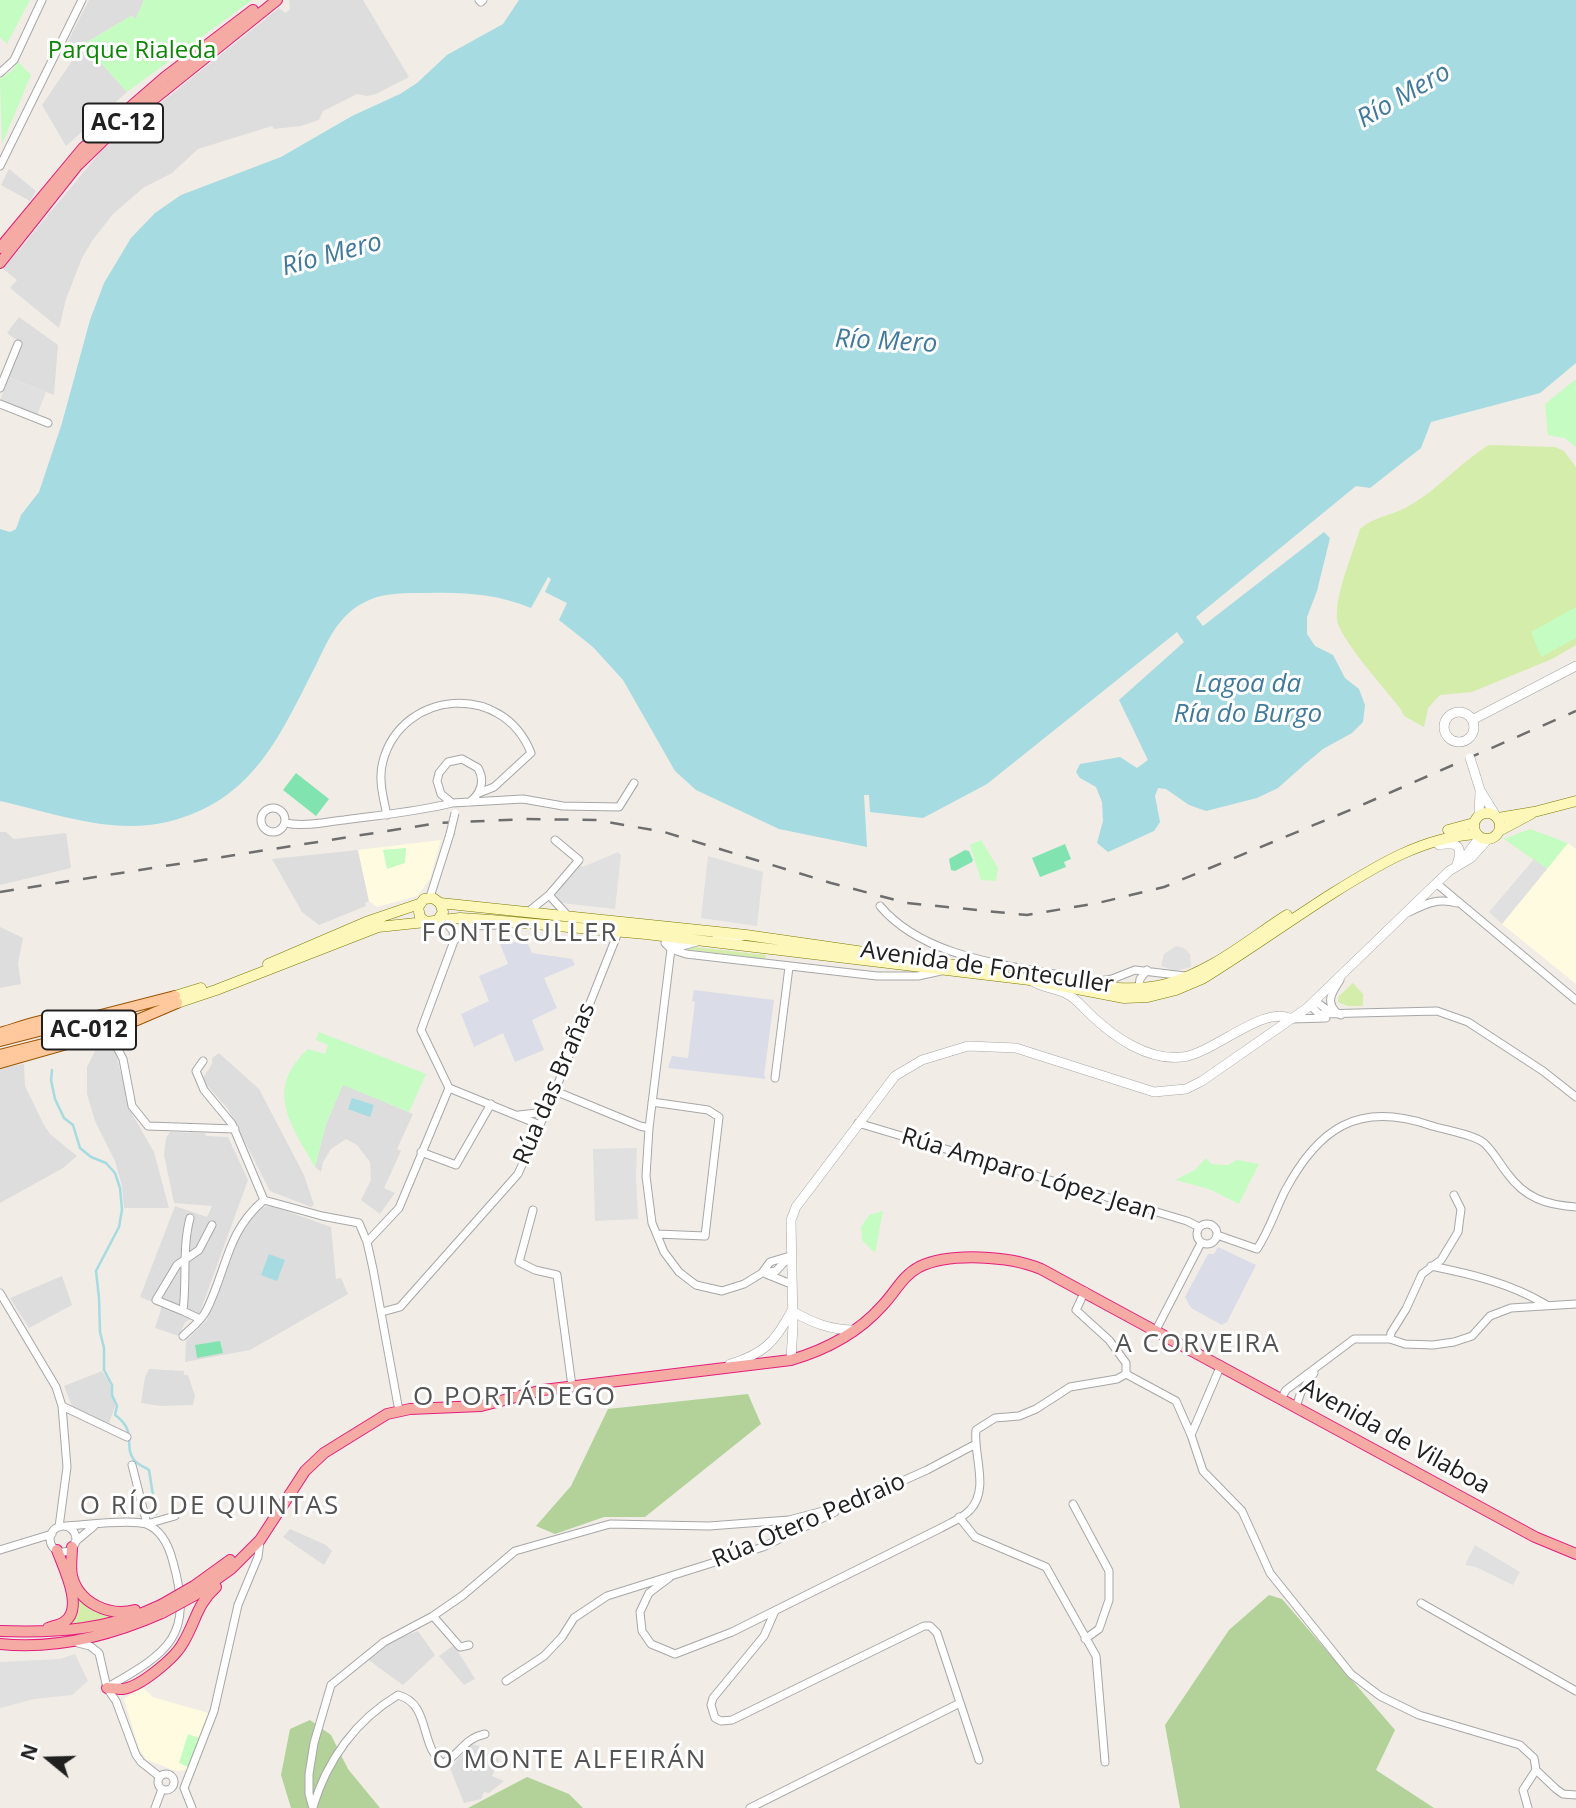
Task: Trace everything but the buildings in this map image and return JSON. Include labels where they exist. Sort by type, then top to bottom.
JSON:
[{"type":"highway","name":"AC-12","points":[[0,248],[83,148],[165,76],[273,2]]},
{"type":"highway","name":"AC-12","points":[[0,262],[77,166],[109,135],[273,2]]},
{"type":"highway","name":"Avenida de Vilaboa","points":[[399,1410],[481,1406],[543,1390],[791,1360],[817,1352],[855,1330],[919,1267],[946,1260],[978,1259],[1026,1263],[1085,1291],[1541,1541],[1576,1554]]},
{"type":"highway","points":[[107,1688],[124,1689],[171,1659],[184,1642],[199,1606],[260,1540],[305,1471],[324,1453],[375,1420],[399,1410]]},
{"type":"highway","points":[[194,1588],[222,1567],[286,1498]]},
{"type":"highway","points":[[0,1644],[34,1645],[96,1637],[231,1569],[260,1540]]},
{"type":"highway","points":[[74,1545],[72,1576],[78,1588],[95,1605],[116,1612],[161,1606]]},
{"type":"highway","points":[[39,1631],[64,1623],[74,1607],[72,1591],[57,1550]]},
{"type":"highway","points":[[0,1629],[65,1631],[108,1625],[161,1606]]},
{"type":"main road","points":[[1534,812],[1499,831],[1495,836],[1480,830],[1487,813],[1497,817],[1534,812],[1576,801]]},
{"type":"main road","points":[[1497,817],[1499,831]]},
{"type":"main road","name":"Avenida de Fonteculler","points":[[441,920],[491,920],[619,930],[671,940],[702,941],[1030,980],[1099,995],[1148,997],[1216,970],[1387,859],[1455,835],[1480,830]]},
{"type":"main road","name":"Avenida de Fonteculler","points":[[435,900],[746,935],[1074,984],[1152,988],[1187,981],[1389,852],[1446,831],[1480,830]]},
{"type":"main road","points":[[0,1063],[109,1032],[176,999],[307,952],[343,939],[378,928],[441,920],[443,912],[435,900],[424,899],[419,904],[366,922],[307,952]]},
{"type":"main road","points":[[419,904],[418,915],[426,922]]},
{"type":"main road","points":[[806,943],[882,964]]},
{"type":"main road","name":"AC-012","points":[[0,1041],[176,999]]},
{"type":"main road","name":"AC-012","points":[[0,1055],[59,1040],[176,999]]},
{"type":"main road","points":[[0,1032],[64,1017],[88,1018]]},
{"type":"street","points":[[0,73],[14,60],[42,0]]},
{"type":"street","points":[[0,166],[82,0]]},
{"type":"street","points":[[0,388],[18,344]]},
{"type":"street","points":[[0,404],[48,423]]},
{"type":"street","points":[[1472,720],[1576,666]]},
{"type":"street","points":[[387,815],[381,787],[383,761],[394,738],[412,719],[430,709],[449,704],[471,702],[503,716],[519,732],[531,753],[494,787],[480,793],[470,802]]},
{"type":"street","points":[[1470,758],[1457,742],[1447,735],[1445,722],[1452,715],[1461,713],[1472,720]]},
{"type":"street","points":[[1472,720],[1473,730],[1468,738],[1470,758],[1480,790],[1497,817]]},
{"type":"street","points":[[1457,742],[1468,738]]},
{"type":"street","points":[[455,803],[441,794],[437,781],[442,767],[454,760],[467,760],[478,768],[482,781],[480,793]]},
{"type":"street","points":[[285,823],[298,825],[387,815],[455,803],[523,799],[563,806],[619,807],[634,783]]},
{"type":"street","points":[[791,1360],[790,1220],[796,1207],[895,1076],[922,1060],[968,1046],[1016,1048],[1154,1092],[1186,1089],[1202,1081],[1315,1001],[1399,917],[1459,863],[1480,830],[1480,790]]},
{"type":"street","points":[[435,900],[456,813],[455,803]]},
{"type":"street","points":[[528,912],[549,895],[579,860],[555,840]]},
{"type":"street","points":[[1387,859],[1450,842],[1460,850],[1459,863]]},
{"type":"street","points":[[1436,883],[1576,999]]},
{"type":"street","points":[[549,895],[568,916]]},
{"type":"street","points":[[1399,917],[1427,903],[1440,900],[1462,905]]},
{"type":"street","points":[[880,906],[891,919],[925,941],[958,954],[1093,982],[1112,979],[1135,970],[1187,981]]},
{"type":"street","name":"Avenida de Fonteculler","points":[[587,917],[619,930],[671,940]]},
{"type":"street","points":[[441,920],[453,931],[454,941],[421,1030],[449,1088],[540,1125]]},
{"type":"street","points":[[454,941],[471,926],[536,925]]},
{"type":"street","name":"Rúa das Brañas","points":[[382,1312],[400,1307],[518,1174],[555,1091],[619,930]]},
{"type":"street","points":[[671,940],[735,939],[746,935]]},
{"type":"street","points":[[671,940],[686,954],[789,967],[877,976],[918,976],[943,971]]},
{"type":"street","points":[[671,940],[649,1128],[646,1176],[652,1223],[664,1252],[679,1272],[695,1285],[722,1292],[744,1284],[762,1273],[776,1271],[790,1256]]},
{"type":"street","name":"Avenida de Fonteculler","points":[[877,976],[882,964]]},
{"type":"street","points":[[775,1078],[789,967]]},
{"type":"street","points":[[1342,1015],[1331,1007],[1330,998],[1348,968]]},
{"type":"street","points":[[1139,987],[1140,979],[1147,971]]},
{"type":"street","points":[[1099,995],[1149,992],[1154,980],[1147,971]]},
{"type":"street","points":[[1030,980],[1044,988],[1069,994],[1122,1040],[1139,1049],[1169,1057],[1203,1052],[1244,1028],[1273,1016],[1286,1016],[1291,1019],[1437,1011],[1468,1022],[1544,1071],[1576,1097]]},
{"type":"street","points":[[1315,1001],[1329,1011],[1342,1015]]},
{"type":"street","points":[[109,1032],[123,1059],[132,1106],[148,1126],[235,1129]]},
{"type":"street","points":[[203,1061],[196,1071],[204,1090],[235,1129],[264,1200]]},
{"type":"street","points":[[367,1242],[399,1208],[449,1088]]},
{"type":"street","points":[[555,1091],[649,1128]]},
{"type":"street","points":[[652,1102],[708,1110],[719,1117],[705,1237],[657,1234]]},
{"type":"street","points":[[421,1152],[456,1164],[491,1104]]},
{"type":"street","points":[[519,1115],[546,1112]]},
{"type":"street","points":[[1217,1234],[1210,1244],[1201,1243],[1197,1237],[1199,1227],[1210,1225],[1217,1234],[1257,1250],[1267,1234],[1284,1193],[1307,1154],[1329,1133],[1349,1122],[1364,1118],[1416,1121],[1479,1139],[1494,1153],[1527,1195],[1554,1205],[1576,1206]]},
{"type":"street","name":"Rúa Amparo López Jean","points":[[858,1123],[1199,1227]]},
{"type":"street","points":[[1390,1339],[1422,1274],[1441,1260],[1458,1232],[1461,1209],[1454,1195]]},
{"type":"street","points":[[264,1200],[359,1223],[367,1242],[382,1312],[399,1410]]},
{"type":"street","points":[[183,1336],[205,1314],[236,1234],[248,1214],[264,1200]]},
{"type":"street","points":[[533,1210],[519,1262],[535,1270],[557,1275],[572,1387]]},
{"type":"street","points":[[183,1311],[186,1284],[185,1237],[190,1218]]},
{"type":"street","points":[[200,1319],[156,1300],[177,1265],[199,1250],[212,1225]]},
{"type":"street","points":[[1156,1330],[1201,1243]]},
{"type":"street","points":[[1430,1266],[1476,1275],[1523,1291],[1545,1305]]},
{"type":"street","points":[[762,1273],[791,1284]]},
{"type":"street","points":[[1085,1291],[1076,1310],[1109,1340],[1126,1363],[1126,1374]]},
{"type":"street","points":[[0,1293],[56,1387],[62,1406],[67,1467],[62,1527]]},
{"type":"street","points":[[1280,1399],[1293,1385],[1354,1339],[1390,1339],[1405,1344],[1433,1345],[1454,1342],[1472,1336],[1490,1316],[1511,1308],[1576,1304]]},
{"type":"street","points":[[792,1311],[812,1323],[833,1329],[855,1330]]},
{"type":"street","points":[[688,1374],[733,1364],[754,1356],[777,1338],[792,1311]]},
{"type":"street","points":[[1296,1407],[1301,1392],[1321,1364]]},
{"type":"street","points":[[1191,1435],[1221,1365]]},
{"type":"street","points":[[1126,1374],[1175,1401],[1191,1435],[1203,1471],[1242,1511],[1270,1573],[1351,1674],[1380,1696],[1419,1714],[1520,1745],[1534,1758],[1536,1770],[1563,1794],[1576,1795]]},
{"type":"street","points":[[669,1578],[649,1593],[640,1612],[642,1631],[651,1644],[675,1654],[732,1632],[959,1517],[970,1510],[977,1497],[981,1473],[974,1445],[976,1430],[995,1418],[1018,1416],[1036,1409],[1070,1387],[1117,1379],[1126,1374]]},
{"type":"street","points":[[1293,1385],[1301,1387],[1301,1392]]},
{"type":"street","points":[[62,1406],[127,1437]]},
{"type":"street","name":"Rúa Otero Pedraio","points":[[506,1681],[544,1656],[562,1637],[574,1618],[607,1596],[764,1547],[974,1445]]},
{"type":"street","points":[[107,1688],[162,1651],[174,1635],[181,1615],[180,1587],[172,1555],[161,1535],[147,1524],[132,1465]]},
{"type":"street","points":[[313,1808],[309,1794],[309,1774],[317,1731],[331,1685],[384,1642],[433,1616],[515,1551],[610,1524],[709,1527],[789,1520],[850,1504]]},
{"type":"street","points":[[1073,1504],[1109,1571],[1109,1600],[1099,1629],[1085,1639]]},
{"type":"street","points":[[0,1550],[52,1534],[62,1527],[129,1522],[147,1524],[175,1516]]},
{"type":"street","points":[[959,1517],[975,1537],[1046,1567],[1096,1656],[1105,1762]]},
{"type":"street","points":[[52,1534],[51,1541],[57,1550],[65,1551],[95,1525]]},
{"type":"street","points":[[62,1527],[73,1530],[74,1545]]},
{"type":"street","points":[[192,1808],[184,1788],[215,1711],[237,1605],[258,1557],[260,1540]]},
{"type":"street","points":[[1421,1603],[1576,1691]]},
{"type":"street","points":[[775,1611],[764,1636],[713,1698],[712,1712],[715,1718],[721,1721],[732,1720],[924,1626],[930,1626],[937,1633],[979,1760]]},
{"type":"street","points":[[433,1616],[460,1647],[469,1644]]},
{"type":"street","points":[[34,1645],[77,1643],[90,1646],[101,1657],[107,1688],[116,1701],[139,1760],[160,1777]]},
{"type":"street","points":[[313,1808],[317,1794],[341,1747],[357,1725],[377,1707],[398,1695],[418,1707],[433,1751],[442,1765],[472,1737],[485,1734]]},
{"type":"street","points":[[750,1808],[960,1703]]},
{"type":"street","points":[[1528,1808],[1523,1790],[1536,1770]]},
{"type":"street","points":[[160,1777],[169,1775],[173,1783],[184,1788]]},
{"type":"street","points":[[160,1777],[158,1784],[162,1789]]},
{"type":"street","points":[[162,1789],[169,1789],[173,1783]]},
{"type":"street","points":[[155,1808],[162,1789]]},
{"type":"shaded area","points":[[89,0],[144,0],[136,19],[131,16],[72,51],[65,47]]},
{"type":"shaded area","points":[[289,0],[363,0],[409,77],[376,94],[357,94],[323,111],[319,120],[301,126],[274,129],[272,126],[198,149],[172,173],[143,188],[113,214],[92,241],[82,258],[66,299],[59,328],[10,288],[17,280],[3,269],[102,150],[279,8],[286,13],[290,9]]},
{"type":"shaded area","points":[[88,48],[127,92],[66,146],[42,105],[72,61]]},
{"type":"shaded area","points":[[9,169],[36,191],[30,201],[1,185]]},
{"type":"shaded area","points":[[19,317],[58,345],[54,395],[8,377],[21,343],[7,333]]},
{"type":"shaded area","points":[[8,377],[46,392],[37,415],[0,401]]},
{"type":"shaded area","points":[[0,832],[6,832],[14,839],[66,833],[71,868],[0,885]]},
{"type":"shaded area","points":[[441,840],[430,879],[417,896],[377,907],[369,901],[358,850]]},
{"type":"shaded area","points":[[1568,843],[1576,849],[1576,984],[1502,924]]},
{"type":"shaded area","points":[[358,850],[369,901],[365,903],[366,906],[319,925],[302,912],[272,859]]},
{"type":"shaded area","points":[[618,852],[621,855],[615,909],[562,903],[553,892],[578,864],[583,867]]},
{"type":"shaded area","points":[[708,856],[763,872],[757,926],[701,918]]},
{"type":"shaded area","points":[[1534,859],[1547,869],[1502,924],[1489,912]]},
{"type":"shaded area","points":[[0,927],[23,938],[18,963],[21,984],[0,988]]},
{"type":"shaded area","points":[[508,941],[528,944],[532,953],[572,959],[575,965],[544,978],[557,1008],[532,1020],[544,1050],[515,1062],[503,1033],[474,1047],[461,1014],[489,1001],[479,976],[508,964],[500,944]]},
{"type":"shaded area","points":[[1176,946],[1184,948],[1190,954],[1191,967],[1176,971],[1161,966],[1164,954]]},
{"type":"shaded area","points":[[694,990],[774,1000],[764,1075],[766,1079],[668,1068],[672,1056],[688,1058]]},
{"type":"shaded area","points":[[102,1042],[114,1047],[132,1114],[154,1152],[169,1208],[124,1208],[122,1186],[115,1161],[95,1121],[87,1094],[87,1067]]},
{"type":"shaded area","points":[[219,1053],[259,1089],[304,1175],[314,1205],[311,1207],[270,1191],[228,1109],[205,1083],[203,1078],[212,1064],[212,1058]]},
{"type":"shaded area","points":[[24,1064],[25,1086],[43,1123],[50,1134],[77,1156],[63,1168],[0,1203],[0,1068]]},
{"type":"shaded area","points":[[343,1084],[413,1114],[397,1149],[401,1151],[384,1188],[395,1193],[380,1214],[361,1200],[371,1180],[370,1162],[357,1145],[346,1139],[331,1149],[323,1162],[321,1172],[315,1167],[326,1124]]},
{"type":"shaded area","points":[[170,1132],[228,1137],[248,1180],[199,1315],[185,1322],[179,1336],[155,1328],[162,1306],[140,1297],[175,1206],[207,1217],[212,1206],[174,1203],[164,1155],[166,1138]]},
{"type":"shaded area","points":[[637,1148],[638,1219],[595,1221],[593,1149]]},
{"type":"shaded area","points":[[267,1206],[331,1227],[336,1279],[341,1278],[348,1294],[250,1350],[185,1362],[186,1341],[207,1320],[239,1237],[258,1210]]},
{"type":"shaded area","points":[[1218,1247],[1256,1265],[1227,1322],[1222,1325],[1191,1308],[1185,1297],[1208,1254],[1214,1254]]},
{"type":"shaded area","points":[[62,1276],[72,1305],[29,1328],[10,1298]]},
{"type":"shaded area","points":[[149,1369],[184,1371],[195,1396],[193,1405],[161,1406],[141,1403]]},
{"type":"shaded area","points":[[102,1371],[110,1384],[115,1406],[109,1424],[72,1406],[64,1386]]},
{"type":"shaded area","points":[[290,1529],[326,1545],[332,1551],[324,1565],[283,1537]]},
{"type":"shaded area","points":[[1475,1545],[1520,1572],[1513,1585],[1476,1567],[1465,1565]]},
{"type":"shaded area","points":[[418,1631],[435,1655],[403,1685],[367,1659],[385,1644]]},
{"type":"shaded area","points":[[454,1645],[475,1679],[464,1685],[439,1656]]},
{"type":"shaded area","points":[[75,1654],[88,1681],[72,1695],[34,1699],[0,1708],[0,1662],[60,1659]]},
{"type":"shaded area","points":[[142,1687],[153,1697],[208,1713],[187,1770],[176,1771],[147,1760],[139,1749],[124,1699]]},
{"type":"shaded area","points":[[471,1744],[500,1759],[492,1776],[504,1781],[489,1793],[484,1792],[481,1799],[464,1803],[450,1768]]},
{"type":"green space","points":[[0,0],[30,0],[7,44],[0,37]]},
{"type":"green space","name":"Parque Rialeda","points":[[144,0],[252,0],[127,92],[84,44],[131,16],[136,19]]},
{"type":"green space","points":[[18,62],[31,75],[2,144],[0,79],[13,70]]},
{"type":"green space","points":[[1576,379],[1576,447],[1565,438],[1548,435],[1545,404]]},
{"type":"green space","points":[[1489,445],[1555,447],[1564,451],[1576,467],[1576,645],[1552,659],[1472,692],[1440,695],[1428,708],[1424,727],[1404,716],[1345,638],[1337,619],[1339,597],[1360,529],[1416,501]]},
{"type":"green space","points":[[1576,607],[1576,638],[1541,657],[1531,632]]},
{"type":"green space","points":[[296,773],[329,799],[316,816],[283,790]]},
{"type":"green space","points":[[1530,829],[1568,843],[1547,869],[1504,839]]},
{"type":"green space","points":[[981,840],[998,868],[996,881],[981,880],[970,845]]},
{"type":"green space","points":[[1065,844],[1071,859],[1064,862],[1066,867],[1040,877],[1032,858]]},
{"type":"green space","points":[[406,848],[405,863],[387,869],[383,850]]},
{"type":"green space","points":[[965,850],[969,851],[972,862],[955,871],[951,870],[949,859]]},
{"type":"green space","points":[[694,947],[766,955],[765,959],[684,949]]},
{"type":"green space","points":[[1353,983],[1363,994],[1363,1006],[1348,1006],[1338,1002],[1339,996]]},
{"type":"green space","points":[[319,1032],[426,1074],[409,1112],[343,1085],[326,1124],[315,1167],[291,1122],[284,1094],[294,1064],[308,1049],[325,1054],[328,1045],[316,1040]]},
{"type":"green space","points":[[1206,1158],[1211,1164],[1228,1165],[1237,1160],[1259,1164],[1239,1204],[1209,1189],[1175,1180],[1195,1170]]},
{"type":"green space","points":[[883,1211],[875,1253],[862,1240],[861,1227],[869,1215]]},
{"type":"green space","points":[[220,1341],[223,1353],[197,1358],[195,1345]]},
{"type":"green space","points":[[748,1394],[761,1424],[645,1517],[604,1517],[555,1534],[536,1526],[571,1486],[608,1409]]},
{"type":"green space","points":[[1269,1595],[1282,1599],[1395,1730],[1376,1770],[1434,1808],[1180,1808],[1165,1725],[1229,1630]]},
{"type":"green space","points":[[79,1600],[99,1613],[113,1618],[71,1625],[79,1610]]},
{"type":"green space","points":[[310,1720],[331,1735],[348,1769],[380,1808],[291,1808],[281,1775],[290,1729]]},
{"type":"green space","points":[[188,1734],[199,1738],[188,1767],[179,1763]]},
{"type":"green space","points":[[527,1777],[569,1794],[583,1808],[468,1808]]},
{"type":"water","points":[[519,0],[1576,0],[1576,363],[1540,393],[1431,422],[1421,448],[1370,488],[1356,486],[1196,617],[1203,626],[1324,532],[1330,538],[1317,591],[1307,617],[1307,634],[1315,646],[1333,655],[1345,678],[1359,689],[1365,705],[1363,722],[1352,733],[1323,749],[1278,788],[1257,798],[1206,811],[1189,805],[1166,789],[1158,788],[1155,796],[1160,822],[1154,831],[1108,852],[1097,843],[1103,821],[1102,802],[1096,787],[1080,778],[1076,772],[1080,764],[1120,757],[1137,768],[1148,760],[1119,700],[1184,642],[1177,632],[987,784],[923,818],[870,812],[869,795],[864,795],[867,847],[779,829],[696,790],[675,771],[623,680],[593,647],[559,620],[567,603],[545,592],[551,579],[548,577],[531,608],[493,597],[441,593],[388,595],[356,607],[348,613],[331,636],[290,715],[261,762],[222,798],[197,812],[167,822],[125,826],[83,821],[0,801],[0,529],[10,532],[16,529],[21,515],[39,492],[62,423],[90,320],[104,283],[131,238],[155,213],[181,195],[281,157],[352,116],[400,94],[417,83],[447,55],[503,24]]},
{"type":"water","points":[[352,1098],[374,1105],[370,1117],[348,1109]]},
{"type":"water","points":[[269,1254],[285,1260],[277,1281],[261,1275]]},
{"type":"waterway","points":[[52,1070],[55,1099],[64,1118],[73,1125],[80,1148],[91,1157],[106,1163],[115,1173],[120,1188],[122,1210],[119,1227],[96,1271],[104,1370],[112,1385],[112,1395],[117,1406],[115,1415],[122,1421],[128,1433],[131,1455],[137,1463],[149,1470],[156,1514]]},
{"type":"railway","points":[[0,892],[438,823],[527,819],[596,820],[664,832],[831,883],[907,903],[1027,915],[1098,903],[1164,887],[1355,808],[1576,711]]},
{"type":"district","name":"FONTECULLER","points":[[520,934]]},
{"type":"district","name":"A CORVEIRA","points":[[1198,1345]]},
{"type":"district","name":"O PORTÁDEGO","points":[[515,1398]]},
{"type":"district","name":"O RÍO DE QUINTAS","points":[[210,1507]]},
{"type":"district","name":"O MONTE ALFEIRÁN","points":[[570,1761]]},
{"type":"water label","name":"Río Mero","points":[[1404,96]]},
{"type":"water label","name":"Río Mero","points":[[332,255]]},
{"type":"water label","name":"Río Mero","points":[[886,342]]},
{"type":"water label","name":"Lagoa da Ría do Burgo","points":[[1248,700]]}]
